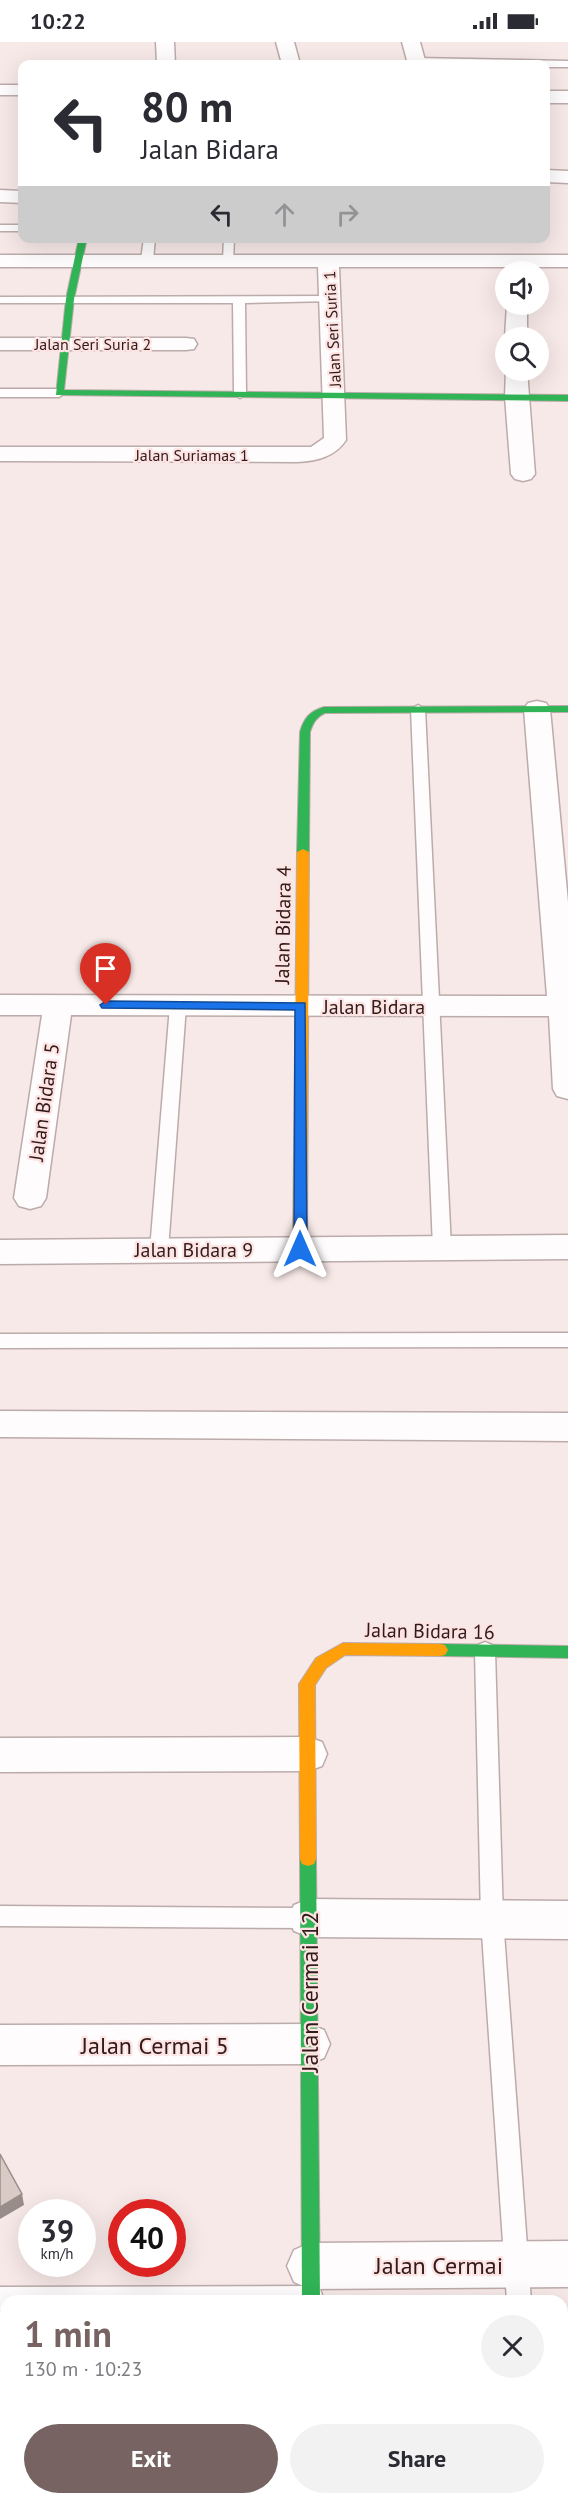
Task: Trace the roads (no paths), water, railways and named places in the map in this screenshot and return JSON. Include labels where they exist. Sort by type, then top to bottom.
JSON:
[{"type":"street","points":[[165,42],[166,60]]},
{"type":"street","points":[[285,42],[290,60]]},
{"type":"street","points":[[411,42],[416,60]]},
{"type":"street","points":[[0,90],[18,90]]},
{"type":"street","points":[[550,98],[568,97]]},
{"type":"street","points":[[550,176],[568,177]]},
{"type":"street","points":[[0,196],[18,197]]},
{"type":"street","points":[[82,243],[70,299],[59,393],[568,398]]},
{"type":"street","points":[[517,243],[517,261]]},
{"type":"street","points":[[0,261],[328,262],[495,266]]},
{"type":"street","points":[[549,263],[568,261]]},
{"type":"street","name":"Jalan Seri Suria 1","points":[[328,262],[336,396]]},
{"type":"street","name":"Jalan Seri Suria 2","points":[[0,344],[186,344]]},
{"type":"street","points":[[516,381],[523,474]]},
{"type":"street","name":"Jalan Suriamas 1","points":[[0,454],[316,454],[326,449],[334,440],[336,396]]},
{"type":"street","points":[[418,709],[568,709]]},
{"type":"street","name":"Jalan Bidara 4","points":[[300,1249],[305,732],[308,719],[314,713],[324,710],[418,709]]},
{"type":"street","points":[[537,709],[566,1006],[568,1089]]},
{"type":"street","name":"Jalan Bidara","points":[[0,1005],[566,1006]]},
{"type":"street","name":"Jalan Bidara 5","points":[[30,1198],[58,1005]]},
{"type":"street","name":"Jalan Bidara 9","points":[[0,1252],[568,1247]]},
{"type":"street","points":[[0,1424],[568,1427]]},
{"type":"street","name":"Jalan Bidara 16","points":[[307,1684],[313,1671],[324,1658],[342,1649],[568,1652]]},
{"type":"street","name":"Jalan Cermai 12","points":[[307,1684],[311,2288]]},
{"type":"street","points":[[0,1755],[308,1754]]},
{"type":"street","points":[[309,1918],[568,1920]]},
{"type":"street","name":"Jalan Cermai 5","points":[[0,2045],[309,2044]]},
{"type":"street","name":"Jalan Cermai","points":[[311,2288],[518,2283],[568,2265]]},
{"type":"lane","points":[[550,64],[568,64]]},
{"type":"lane","points":[[0,228],[18,228]]},
{"type":"lane","points":[[147,261],[149,243]]},
{"type":"lane","points":[[229,243],[229,261]]},
{"type":"lane","points":[[0,300],[329,299]]},
{"type":"lane","points":[[239,300],[240,394]]},
{"type":"lane","points":[[0,393],[59,393]]},
{"type":"lane","points":[[418,709],[442,1248]]},
{"type":"lane","points":[[159,1250],[178,1006]]},
{"type":"lane","points":[[0,1341],[568,1340]]},
{"type":"lane","points":[[484,1651],[492,1919],[518,2283]]},
{"type":"lane","points":[[0,1916],[309,1918]]},
{"type":"lane","points":[[113,2295],[311,2288]]}]
